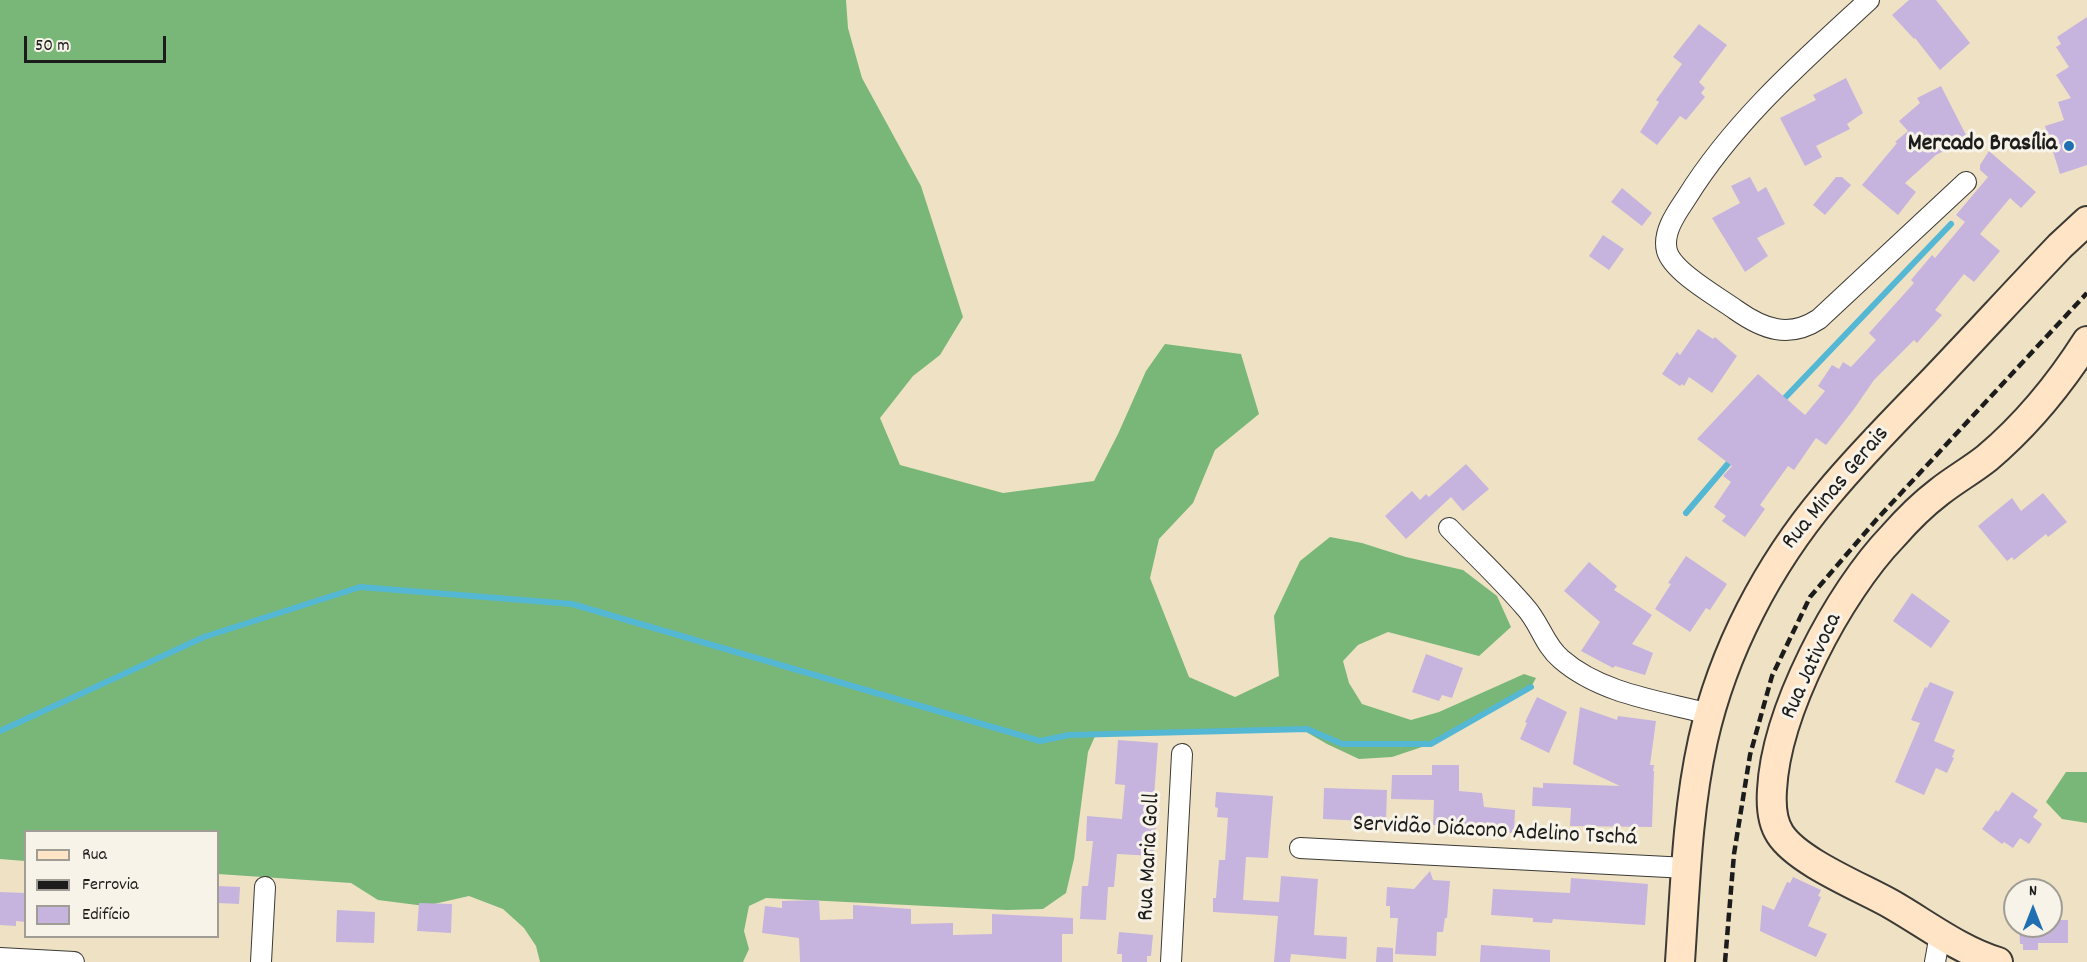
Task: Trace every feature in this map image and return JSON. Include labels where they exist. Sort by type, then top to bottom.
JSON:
[{"type":"main road","name":"Rua Minas Gerais","points":[[1680,962],[1694,790],[1702,741],[1731,651],[1754,605],[1779,560],[1812,514],[1885,431],[2060,246],[2087,221]]},
{"type":"main road","name":"Rua Jativoca","points":[[1998,962],[1973,952],[1940,934],[1892,904],[1808,859],[1790,846],[1773,821],[1773,770],[1794,702],[1827,629],[1867,567],[1913,515],[1939,492],[1985,460],[2030,417],[2070,368],[2087,341]]},
{"type":"street","points":[[1869,0],[1766,97],[1720,149],[1701,173],[1674,216],[1666,237],[1667,252],[1675,266],[1754,323],[1773,329],[1806,328],[1819,320],[1966,182]]},
{"type":"street","points":[[1449,528],[1526,608],[1539,626],[1549,647],[1561,660],[1601,684],[1710,714]]},
{"type":"street","name":"Rua Maria Goll","points":[[1171,962],[1182,754]]},
{"type":"street","name":"Servidão Diácono Adelino Tschá","points":[[1300,848],[1687,868]]},
{"type":"street","points":[[261,962],[265,887]]},
{"type":"street","points":[[1935,962],[1940,934]]},
{"type":"street","points":[[0,958],[74,962]]},
{"type":"green space","points":[[0,0],[846,0],[848,28],[862,78],[921,186],[963,317],[940,355],[913,376],[880,418],[900,465],[1003,493],[1094,481],[1146,371],[1165,344],[1241,354],[1259,414],[1215,450],[1193,503],[1159,539],[1150,578],[1189,677],[1235,697],[1279,676],[1274,616],[1300,561],[1330,537],[1362,543],[1406,557],[1463,570],[1497,596],[1511,627],[1479,656],[1388,632],[1358,645],[1343,661],[1349,683],[1362,704],[1411,720],[1439,712],[1524,674],[1536,678],[1531,687],[1431,744],[1392,757],[1359,759],[1301,729],[1096,734],[1088,752],[1074,859],[1066,893],[1043,909],[1007,910],[766,898],[749,906],[744,931],[749,949],[743,962],[540,962],[536,946],[524,928],[503,909],[469,896],[425,906],[378,900],[351,883],[219,874],[219,830],[24,830],[24,861],[0,859]]},
{"type":"green space","points":[[2066,772],[2087,772],[2087,823],[2062,819],[2046,802]]},
{"type":"building","points":[[1909,0],[1936,0],[1970,43],[1940,70],[1915,38],[1892,15]]},
{"type":"building","points":[[2087,17],[2087,165],[2060,174],[2045,126],[2064,120],[2058,102],[2071,98],[2056,75],[2069,67],[2056,47],[2061,44],[2057,37]]},
{"type":"building","points":[[1699,24],[1727,45],[1699,82],[1705,88],[1701,93],[1705,97],[1686,120],[1680,116],[1657,145],[1640,132],[1659,102],[1656,100],[1682,64],[1673,57]]},
{"type":"building","points":[[1846,78],[1863,113],[1847,124],[1850,129],[1816,146],[1822,157],[1805,166],[1780,118],[1816,100],[1813,95]]},
{"type":"building","points":[[1941,86],[1968,139],[1936,155],[1905,183],[1916,192],[1898,215],[1862,185],[1897,143],[1895,142],[1908,131],[1899,121],[1920,103],[1917,98]]},
{"type":"building","points":[[1989,151],[2036,192],[2021,208],[2010,198],[1980,234],[2000,251],[1974,282],[1964,274],[1935,310],[1942,315],[1917,343],[1914,340],[1874,380],[1826,445],[1816,438],[1794,470],[1788,466],[1760,505],[1765,509],[1745,537],[1722,521],[1726,516],[1714,507],[1731,482],[1723,476],[1732,466],[1697,439],[1758,374],[1805,415],[1825,391],[1818,386],[1832,365],[1839,369],[1843,362],[1851,367],[1876,340],[1869,333],[1914,283],[1911,280],[1932,255],[1935,258],[1965,222],[1956,215],[1988,177],[1980,170],[1980,165]]},
{"type":"building","points":[[1750,177],[1758,192],[1766,187],[1785,224],[1757,238],[1768,256],[1745,272],[1712,218],[1740,203],[1731,186]]},
{"type":"building","points":[[1836,177],[1842,177],[1851,185],[1825,215],[1813,205]]},
{"type":"building","points":[[1622,188],[1652,213],[1642,226],[1611,202]]},
{"type":"building","points":[[1603,235],[1624,249],[1609,270],[1589,256]]},
{"type":"building","points":[[1698,329],[1713,339],[1715,337],[1737,356],[1712,393],[1689,377],[1684,386],[1682,384],[1680,386],[1662,374],[1677,352],[1680,355]]},
{"type":"building","points":[[1466,464],[1489,489],[1463,511],[1451,497],[1406,539],[1385,516],[1412,491],[1420,500],[1426,494],[1429,497]]},
{"type":"building","points":[[2043,493],[2067,522],[2048,537],[2046,534],[2014,560],[2012,557],[2007,561],[1978,526],[2012,498],[2021,511]]},
{"type":"building","points":[[1686,556],[1727,584],[1710,610],[1706,608],[1690,632],[1655,609],[1671,584],[1668,583]]},
{"type":"building","points":[[1589,562],[1617,586],[1614,590],[1652,615],[1632,644],[1653,653],[1645,675],[1615,666],[1613,668],[1581,651],[1600,622],[1564,591]]},
{"type":"building","points":[[1912,593],[1950,621],[1931,648],[1893,621]]},
{"type":"building","points":[[1426,654],[1463,668],[1452,698],[1442,695],[1439,701],[1412,692]]},
{"type":"building","points":[[1930,682],[1954,692],[1934,741],[1955,750],[1947,773],[1936,768],[1924,795],[1895,782],[1920,723],[1911,720],[1925,687],[1927,688]]},
{"type":"building","points":[[1537,697],[1567,712],[1549,753],[1520,739]]},
{"type":"building","points":[[1580,707],[1617,720],[1618,716],[1656,721],[1650,765],[1654,765],[1652,827],[1570,826],[1571,808],[1532,806],[1533,787],[1543,788],[1543,783],[1620,786],[1573,764]]},
{"type":"building","points":[[1118,740],[1158,743],[1152,823],[1156,823],[1153,856],[1117,854],[1114,887],[1108,887],[1106,920],[1080,919],[1082,886],[1088,886],[1093,841],[1086,841],[1087,816],[1122,819],[1125,785],[1115,784]]},
{"type":"building","points":[[1432,765],[1459,765],[1459,791],[1482,793],[1484,807],[1515,810],[1514,833],[1458,830],[1458,826],[1433,825],[1434,800],[1391,799],[1392,775],[1432,775]]},
{"type":"building","points":[[1324,788],[1387,790],[1386,822],[1323,819]]},
{"type":"building","points":[[1216,792],[1273,796],[1268,858],[1246,857],[1243,900],[1279,902],[1281,876],[1318,879],[1314,935],[1347,937],[1346,959],[1291,954],[1290,962],[1274,962],[1278,916],[1213,912],[1219,860],[1225,860],[1228,818],[1217,817]]},
{"type":"building","points":[[2012,792],[2038,810],[2033,817],[2042,824],[2029,844],[2020,838],[2013,848],[2004,842],[2002,844],[1982,829]]},
{"type":"building","points":[[1430,871],[1433,880],[1450,881],[1447,918],[1445,918],[1443,932],[1437,932],[1436,956],[1395,954],[1398,918],[1390,918],[1390,906],[1386,906],[1387,887],[1414,889]]},
{"type":"building","points":[[1793,877],[1821,890],[1818,896],[1821,897],[1808,926],[1827,934],[1816,957],[1760,931],[1762,905],[1774,910],[1787,882],[1790,883]]},
{"type":"building","points":[[1571,878],[1648,884],[1645,925],[1553,919],[1552,923],[1533,922],[1533,918],[1491,915],[1493,889],[1570,893]]},
{"type":"building","points":[[219,886],[240,887],[239,904],[219,903]]},
{"type":"building","points":[[0,892],[24,893],[24,922],[16,921],[16,926],[0,925]]},
{"type":"building","points":[[819,900],[820,920],[853,919],[853,905],[911,909],[911,924],[953,923],[953,935],[992,934],[992,914],[1073,918],[1073,934],[1062,934],[1062,962],[800,962],[799,938],[762,933],[765,906],[782,908],[782,901]]},
{"type":"building","points":[[419,903],[452,904],[451,933],[417,931]]},
{"type":"building","points":[[337,910],[375,912],[374,943],[336,942]]},
{"type":"building","points":[[2063,920],[2068,920],[2068,943],[2038,943],[2038,950],[2023,950],[2023,944],[2020,944],[2020,938],[2063,938]]},
{"type":"building","points":[[1119,932],[1153,935],[1151,956],[1147,956],[1147,962],[1122,962],[1122,954],[1117,954]]},
{"type":"building","points":[[1481,945],[1550,950],[1550,962],[1480,962]]},
{"type":"building","points":[[1377,947],[1393,948],[1393,962],[1376,962]]},
{"type":"waterway","points":[[1780,403],[1951,224]]},
{"type":"waterway","points":[[1686,513],[1732,459]]},
{"type":"waterway","points":[[0,731],[204,637],[360,587],[572,604],[1040,741],[1069,735],[1307,729],[1342,744],[1431,744],[1531,687]]},
{"type":"railway","points":[[1725,962],[1734,854],[1750,755],[1772,676],[1810,597],[1877,519],[2087,293]]},
{"type":"place","name":"Mercado Brasília","points":[[2069,146]]}]
